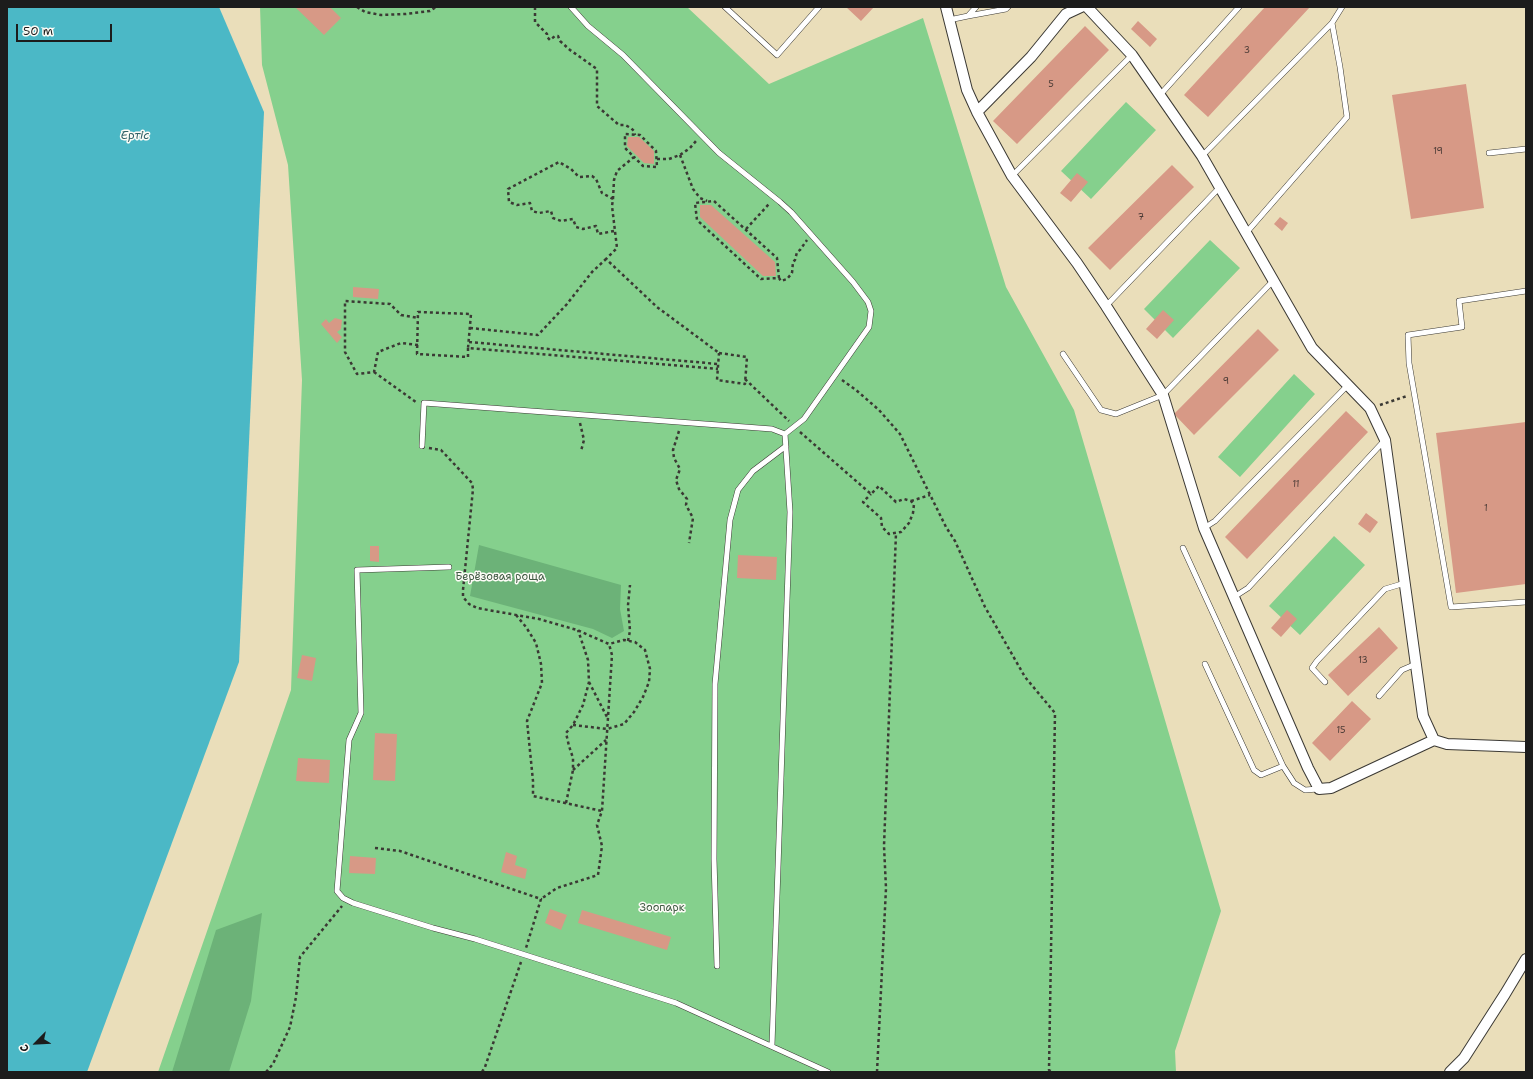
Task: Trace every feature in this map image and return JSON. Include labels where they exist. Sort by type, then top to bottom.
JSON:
[{"type":"street","points":[[946,7],[967,90],[977,112],[1012,176],[1056,234],[1106,306],[1163,395],[1204,528],[1308,768],[1320,789],[1331,788],[1434,740],[1447,744],[1526,747]]},
{"type":"street","points":[[977,112],[1031,57],[1066,14],[1081,7]]},
{"type":"street","points":[[1087,7],[1132,55],[1202,156],[1312,348],[1347,386],[1370,408],[1385,440],[1423,716],[1434,740]]},
{"type":"street","points":[[1450,1072],[1464,1058],[1506,994],[1526,959]]},
{"type":"lane","points":[[571,7],[588,26],[623,55],[719,153],[791,212],[853,282],[868,302],[871,311],[871,321],[869,327],[804,419],[785,434]]},
{"type":"lane","points":[[725,7],[777,55],[818,7]]},
{"type":"lane","points":[[968,16],[976,7]]},
{"type":"lane","points":[[949,20],[1006,9],[1008,7]]},
{"type":"lane","points":[[1160,95],[1240,7]]},
{"type":"lane","points":[[1202,156],[1332,23],[1342,7]]},
{"type":"lane","points":[[1246,233],[1347,117],[1332,23]]},
{"type":"lane","points":[[1012,176],[1132,55]]},
{"type":"lane","points":[[1489,153],[1526,149]]},
{"type":"lane","points":[[1106,306],[1220,187]]},
{"type":"lane","points":[[1063,354],[1101,410],[1116,414],[1163,395],[1273,281]]},
{"type":"lane","points":[[1526,291],[1459,301],[1462,327],[1408,335],[1409,364],[1451,607],[1526,602]]},
{"type":"lane","points":[[1204,528],[1215,521],[1347,386]]},
{"type":"lane","points":[[422,446],[424,403],[682,422],[772,430],[785,434]]},
{"type":"lane","points":[[772,1045],[790,512],[785,434]]},
{"type":"lane","points":[[1234,597],[1248,588],[1385,440]]},
{"type":"lane","points":[[717,966],[714,860],[715,684],[730,520],[738,490],[753,471],[786,446]]},
{"type":"lane","points":[[1183,548],[1283,766],[1294,783],[1305,790],[1320,789]]},
{"type":"lane","points":[[449,567],[357,570],[361,713],[349,740],[337,891],[348,901],[524,954],[676,1003],[772,1045],[828,1072]]},
{"type":"lane","points":[[1325,682],[1312,668],[1317,660],[1385,589],[1405,583]]},
{"type":"lane","points":[[1205,664],[1254,770],[1261,775],[1283,766]]},
{"type":"lane","points":[[1379,696],[1402,670],[1416,664]]},
{"type":"path","points":[[357,7],[365,12],[381,15],[430,11],[436,7]]},
{"type":"path","points":[[535,7],[535,22],[547,34],[547,37],[550,40],[555,36],[558,36],[560,42],[597,69],[597,106],[619,125],[626,125],[631,128],[635,135]]},
{"type":"path","points":[[625,134],[640,134],[656,152],[657,167],[643,166],[634,157],[625,148],[625,134]]},
{"type":"path","points":[[657,159],[669,159],[680,155],[690,148],[701,135]]},
{"type":"path","points":[[680,155],[693,189],[700,198],[707,201]]},
{"type":"path","points":[[470,328],[538,335],[567,304],[592,272],[617,248],[612,206],[614,180],[617,171],[634,157]]},
{"type":"path","points":[[613,199],[602,193],[596,179],[592,176],[579,177],[571,169],[559,162],[508,189],[509,202],[517,205],[530,203],[532,211],[539,213],[551,211],[553,218],[561,221],[573,219],[576,226],[583,229],[596,226],[598,234],[614,231]]},
{"type":"path","points":[[746,229],[775,198]]},
{"type":"path","points":[[779,278],[777,258],[746,229],[714,201],[695,203],[697,220],[761,279],[779,278],[781,281],[787,279],[794,268],[793,262],[797,252],[811,235]]},
{"type":"path","points":[[606,259],[657,306],[719,353],[747,356],[745,384],[717,380],[719,353]]},
{"type":"path","points":[[418,318],[401,315],[390,304],[345,301],[344,352],[357,374],[374,372],[423,407]]},
{"type":"path","points":[[418,312],[471,314],[470,328],[468,357],[417,354],[418,312]]},
{"type":"path","points":[[469,342],[718,364]]},
{"type":"path","points":[[374,372],[378,352],[401,343],[418,345]]},
{"type":"path","points":[[468,348],[718,369]]},
{"type":"path","points":[[834,376],[856,390],[880,410],[900,434],[946,527],[955,541],[985,607],[1025,677],[1055,713],[1048,1070],[1053,1072]]},
{"type":"path","points":[[745,379],[795,427],[871,494]]},
{"type":"path","points":[[1370,408],[1415,394]]},
{"type":"path","points":[[578,414],[584,440],[581,451]]},
{"type":"path","points":[[682,422],[673,450],[674,458],[680,469],[676,480],[679,489],[687,499],[686,505],[693,518],[689,542]]},
{"type":"path","points":[[422,446],[441,450],[472,483],[473,489],[462,590],[463,597],[469,604],[477,608],[539,619],[577,630],[609,644],[628,641],[635,642],[645,650],[650,668],[649,682],[643,697],[624,724],[607,729],[573,725]]},
{"type":"path","points":[[911,501],[914,504],[914,512],[909,523],[901,532],[889,534],[882,527],[881,518],[863,502],[879,486],[896,502],[904,499],[911,501],[930,495]]},
{"type":"path","points":[[877,1072],[886,888],[884,846],[896,533]]},
{"type":"path","points":[[628,641],[630,631],[628,605],[630,585]]},
{"type":"path","points":[[516,615],[536,643],[541,664],[542,683],[527,721],[533,796],[602,811]]},
{"type":"path","points":[[566,803],[573,770],[573,758],[566,733],[573,725],[582,705],[589,682],[588,660],[577,630]]},
{"type":"path","points":[[482,1072],[524,954],[541,899],[557,888],[598,875],[602,846],[597,825],[602,811],[612,654],[609,644]]},
{"type":"path","points":[[589,682],[608,719]]},
{"type":"path","points":[[573,770],[606,740]]},
{"type":"path","points":[[375,848],[400,851],[541,899]]},
{"type":"path","points":[[266,1072],[273,1064],[290,1027],[296,997],[300,957],[348,901]]},
{"type":"green space","name":"Зоопарк","points":[[260,7],[687,7],[769,84],[923,18],[1006,287],[1074,410],[1221,911],[1175,1051],[1176,1072],[158,1072],[291,690],[302,380],[288,165],[262,65]]},
{"type":"green space","points":[[1126,102],[1156,130],[1091,199],[1061,171]]},
{"type":"green space","points":[[1210,240],[1240,268],[1173,338],[1144,309]]},
{"type":"green space","points":[[1294,374],[1315,394],[1240,477],[1218,457]]},
{"type":"green space","points":[[1334,536],[1365,565],[1300,635],[1269,606]]},
{"type":"green space","name":"Берёзовая роща","points":[[479,545],[621,585],[620,609],[624,631],[612,638],[593,629],[470,596]]},
{"type":"green space","points":[[262,913],[251,1001],[229,1072],[172,1072],[216,930]]},
{"type":"water","name":"Ертіс","points":[[7,7],[219,7],[264,112],[239,662],[87,1072],[7,1072]]},
{"type":"building","points":[[295,7],[330,7],[341,18],[324,35]]},
{"type":"building","points":[[846,7],[874,7],[861,21]]},
{"type":"building","points":[[1265,7],[1310,7],[1208,117],[1184,95]]},
{"type":"building","points":[[1138,21],[1157,39],[1150,47],[1131,29]]},
{"type":"building","points":[[1085,26],[1109,50],[1017,144],[993,121]]},
{"type":"building","points":[[1466,84],[1484,208],[1411,219],[1392,95]]},
{"type":"building","points":[[628,137],[639,137],[654,151],[654,164],[644,163],[627,146]]},
{"type":"building","points":[[1172,165],[1194,187],[1110,270],[1088,248]]},
{"type":"building","points":[[1077,173],[1088,182],[1071,202],[1060,193]]},
{"type":"building","points":[[700,205],[711,205],[775,262],[776,276],[763,276],[700,217]]},
{"type":"building","points":[[1280,217],[1288,223],[1282,231],[1274,224]]},
{"type":"building","points":[[353,287],[379,289],[378,299],[353,297]]},
{"type":"building","points":[[1163,310],[1174,320],[1157,339],[1146,329]]},
{"type":"building","points":[[335,318],[342,320],[341,329],[337,332],[342,337],[337,343],[321,324],[326,319],[329,323]]},
{"type":"building","points":[[1258,329],[1279,350],[1194,435],[1174,414]]},
{"type":"building","points":[[1346,411],[1368,432],[1247,559],[1225,537]]},
{"type":"building","points":[[1526,422],[1526,584],[1456,593],[1436,433]]},
{"type":"building","points":[[1366,513],[1378,522],[1370,533],[1358,524]]},
{"type":"building","points":[[370,546],[379,546],[379,562],[370,561]]},
{"type":"building","points":[[738,555],[777,557],[776,580],[737,578]]},
{"type":"building","points":[[1287,610],[1297,619],[1281,637],[1271,628]]},
{"type":"building","points":[[1379,627],[1398,648],[1348,696],[1328,675]]},
{"type":"building","points":[[302,655],[316,658],[312,681],[297,678]]},
{"type":"building","points":[[1352,701],[1371,719],[1330,761],[1312,743]]},
{"type":"building","points":[[375,733],[397,734],[395,781],[373,780]]},
{"type":"building","points":[[298,758],[330,760],[329,783],[296,781]]},
{"type":"building","points":[[506,852],[517,856],[515,865],[527,869],[525,879],[501,872]]},
{"type":"building","points":[[350,856],[376,858],[375,874],[349,873]]},
{"type":"building","points":[[550,909],[567,915],[561,930],[545,923]]},
{"type":"building","points":[[582,910],[671,937],[667,950],[578,923]]}]
